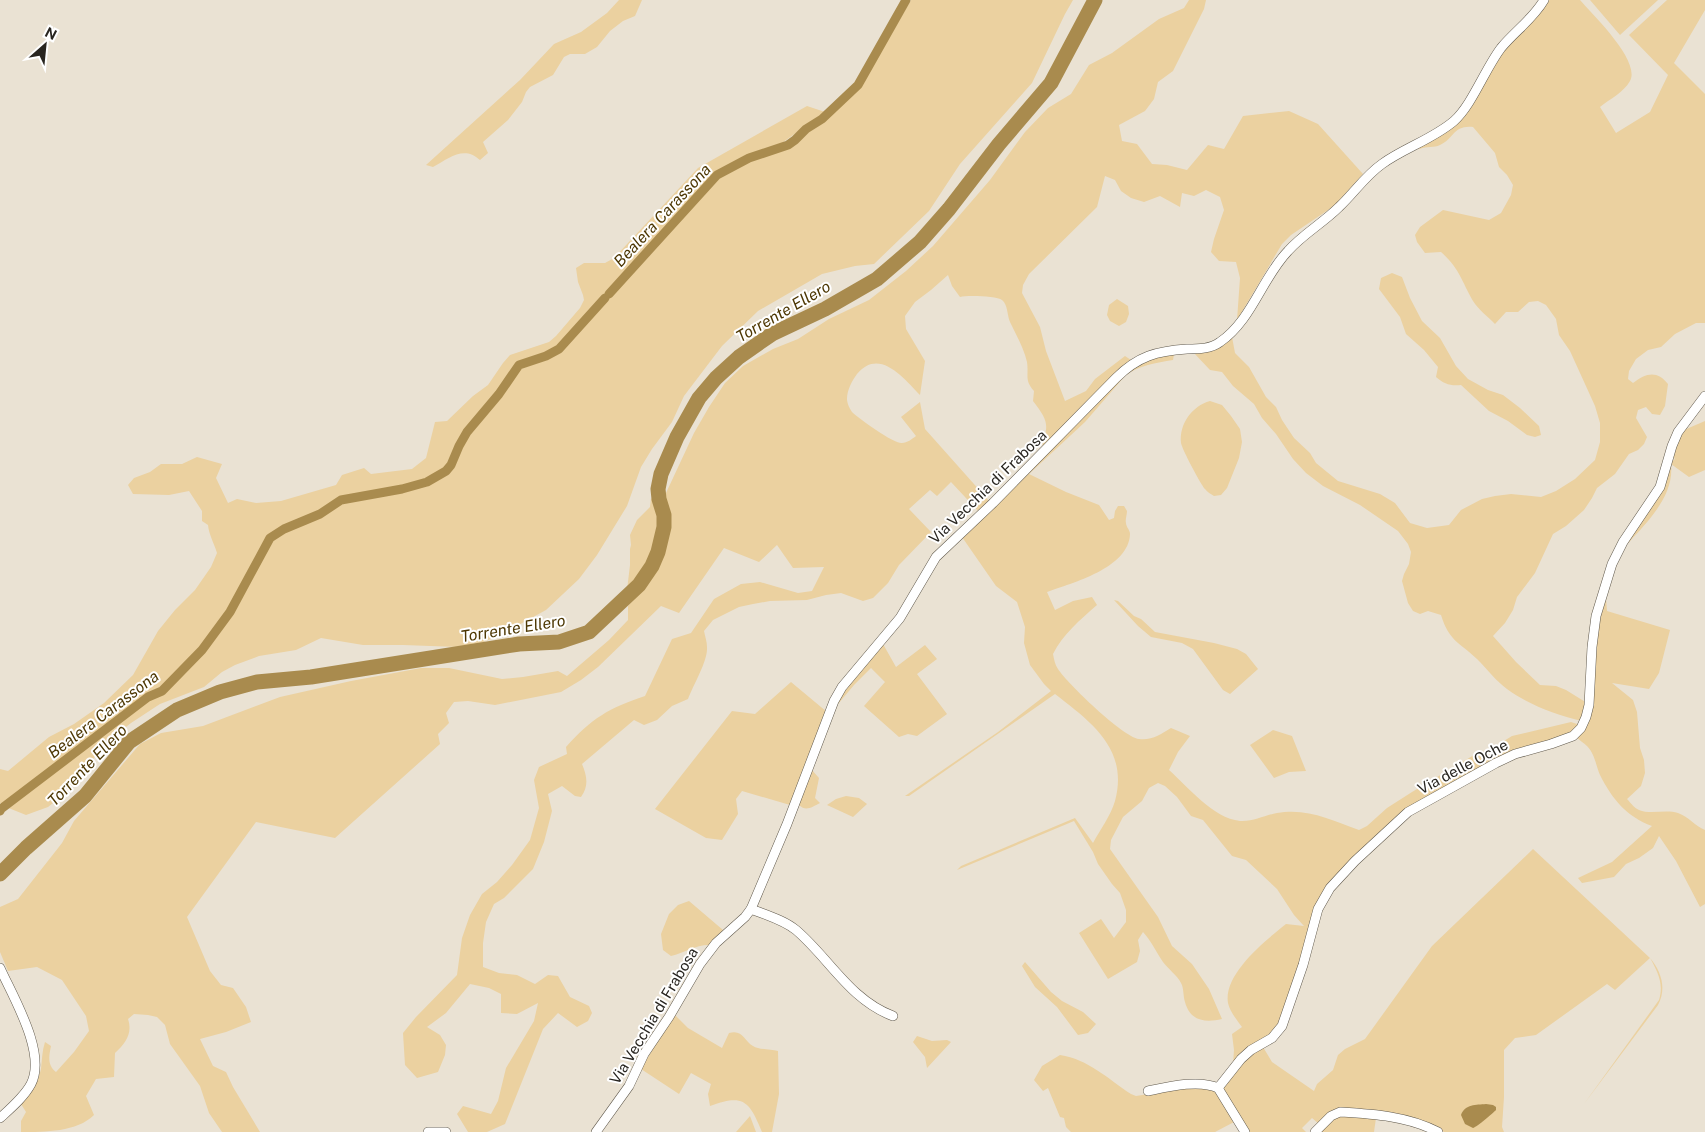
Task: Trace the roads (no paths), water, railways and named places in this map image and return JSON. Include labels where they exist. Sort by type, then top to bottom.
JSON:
[{"type":"street","name":"Via Vecchia di Frabosa","points":[[596,1132],[629,1086],[644,1054],[669,1017],[700,964],[716,943],[745,917],[751,909],[787,824],[834,701],[842,687],[900,618],[936,557],[994,503],[1133,363],[1144,357],[1163,352],[1212,346],[1226,337],[1245,315],[1278,263],[1299,240],[1338,208],[1379,166],[1445,127],[1458,117],[1498,53],[1536,12],[1544,0]]},
{"type":"street","name":"Via delle Oche","points":[[1218,1088],[1245,1056],[1272,1038],[1280,1030],[1294,992],[1320,904],[1330,888],[1355,861],[1412,809],[1496,763],[1515,754],[1552,744],[1572,736],[1581,728],[1589,705],[1592,647],[1596,616],[1612,564],[1623,542],[1660,487],[1678,432],[1705,396]]},
{"type":"street","points":[[751,909],[779,920],[795,929],[854,991],[877,1008],[893,1016]]},
{"type":"street","points":[[0,968],[32,1043],[36,1064],[31,1084],[24,1094],[0,1118]]},
{"type":"street","points":[[1148,1091],[1182,1085],[1209,1084],[1218,1088],[1245,1132]]},
{"type":"street","points":[[1315,1132],[1331,1116],[1340,1112],[1407,1120],[1422,1124],[1438,1132]]},
{"type":"street","points":[[428,1132],[446,1132]]},
{"type":"waterway","name":"Bealera Carassona","points":[[609,294],[717,175],[749,158],[788,145],[806,129],[822,119],[858,85],[906,0]]},
{"type":"waterway","name":"Torrente Ellero","points":[[0,874],[26,848],[85,796],[129,742],[177,710],[220,692],[257,682],[311,677],[519,644],[559,642],[589,632],[639,585],[652,566],[658,552],[664,527],[664,515],[658,489],[661,474],[677,437],[699,398],[716,378],[739,357],[772,334],[825,309],[877,279],[920,242],[1051,83],[1095,0]]},
{"type":"waterway","name":"Bealera Carassona","points":[[0,811],[148,697],[162,691],[202,650],[230,612],[270,538],[284,529],[320,514],[341,500],[402,489],[427,482],[446,471],[451,465],[467,432],[499,394],[519,365],[546,356],[559,349],[605,298]]}]
